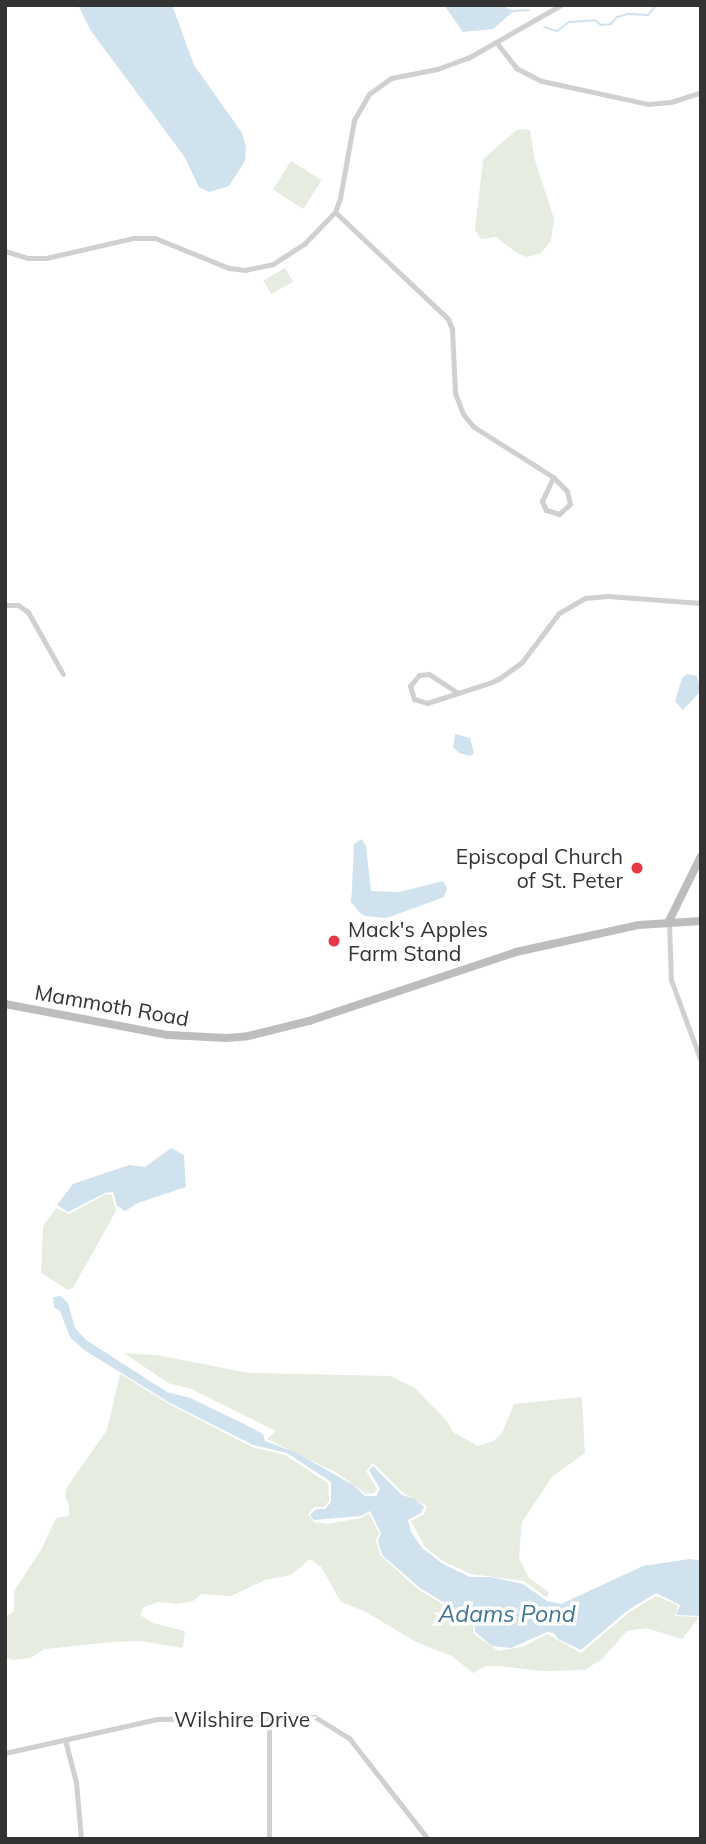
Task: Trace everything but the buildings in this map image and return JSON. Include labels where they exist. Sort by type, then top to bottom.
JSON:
[{"type":"main road","points":[[669,921],[701,856]]},
{"type":"main road","name":"Mammoth Road","points":[[5,1004],[168,1035],[227,1038],[248,1036],[309,1021],[496,957],[608,931],[669,921],[701,921]]},
{"type":"street","points":[[5,251],[28,258],[46,258],[133,238],[155,238],[237,269],[254,269],[273,264],[293,253],[335,212],[354,120],[369,94],[391,78],[450,65],[561,5]]},
{"type":"street","points":[[496,41],[516,68],[530,77],[554,84],[648,104],[671,102],[701,92]]},
{"type":"street","points":[[335,212],[448,318],[452,329],[455,393],[469,422],[552,477],[567,491],[570,499],[568,508],[559,514],[546,510],[542,501],[552,477]]},
{"type":"street","points":[[458,693],[429,674],[419,675],[410,686],[411,695],[422,703],[458,693],[508,675],[522,662],[559,613],[578,600],[608,596],[701,603]]},
{"type":"street","points":[[5,605],[18,605],[28,612],[63,674]]},
{"type":"street","points":[[669,921],[671,980],[701,1061]]},
{"type":"street","name":"Wilshire Drive","points":[[5,1753],[157,1719],[269,1720],[305,1715],[336,1728],[359,1750],[428,1839]]},
{"type":"street","points":[[269,1720],[269,1839]]},
{"type":"street","points":[[65,1740],[76,1782],[81,1839]]},
{"type":"shaded area","points":[[518,129],[530,130],[534,157],[554,219],[551,241],[541,253],[527,257],[496,237],[481,239],[475,230],[483,159]]},
{"type":"shaded area","points":[[291,161],[322,180],[304,209],[273,190]]},
{"type":"shaded area","points":[[285,268],[293,282],[271,294],[263,280]]},
{"type":"shaded area","points":[[106,1194],[112,1195],[116,1211],[73,1288],[68,1290],[41,1273],[43,1226],[56,1208],[69,1214]]},
{"type":"shaded area","points":[[124,1353],[157,1355],[249,1373],[390,1376],[415,1388],[447,1421],[453,1432],[478,1446],[494,1441],[502,1433],[514,1404],[582,1397],[585,1453],[552,1477],[522,1522],[519,1558],[529,1578],[549,1592],[547,1598],[524,1581],[471,1574],[443,1561],[425,1547],[411,1521],[424,1514],[427,1506],[403,1493],[373,1463],[366,1471],[377,1489],[374,1493],[366,1494],[337,1473],[267,1439],[276,1431],[191,1389],[168,1383]]},
{"type":"shaded area","points":[[120,1374],[169,1404],[252,1447],[285,1455],[328,1483],[329,1501],[324,1507],[315,1507],[308,1514],[314,1522],[326,1524],[361,1518],[369,1513],[379,1533],[376,1541],[380,1555],[419,1590],[473,1622],[473,1633],[498,1651],[525,1646],[547,1634],[581,1653],[628,1613],[656,1596],[678,1605],[675,1616],[699,1617],[682,1639],[646,1628],[627,1631],[601,1660],[584,1670],[542,1671],[486,1666],[473,1673],[452,1656],[416,1642],[366,1612],[341,1602],[321,1567],[310,1559],[291,1575],[265,1580],[231,1596],[201,1594],[193,1601],[178,1604],[159,1602],[144,1607],[140,1615],[153,1623],[185,1631],[183,1648],[140,1641],[112,1642],[45,1649],[30,1658],[12,1660],[5,1657],[5,1618],[14,1611],[14,1591],[41,1550],[56,1518],[69,1516],[65,1496],[67,1487],[107,1430]]},
{"type":"water","points":[[78,5],[172,5],[194,65],[242,133],[246,147],[245,161],[229,186],[209,192],[199,187],[184,156],[91,31]]},
{"type":"water","points":[[444,5],[501,5],[514,11],[493,29],[463,32]]},
{"type":"water","points":[[687,674],[697,676],[701,691],[683,710],[675,701],[682,678]]},
{"type":"water","points":[[455,734],[470,738],[474,753],[470,756],[459,753],[453,747]]},
{"type":"water","points":[[362,839],[366,846],[371,891],[399,892],[443,881],[447,888],[444,897],[387,918],[365,916],[359,912],[351,902],[354,844]]},
{"type":"water","points":[[171,1148],[184,1155],[186,1187],[138,1203],[125,1211],[117,1206],[113,1192],[105,1193],[68,1212],[57,1205],[73,1184],[129,1165],[145,1167]]},
{"type":"water","name":"Adams Pond","points":[[61,1296],[68,1303],[75,1328],[86,1340],[167,1392],[190,1398],[244,1424],[263,1434],[265,1441],[297,1453],[353,1485],[365,1496],[376,1496],[380,1489],[369,1470],[373,1466],[402,1495],[415,1499],[424,1507],[421,1513],[408,1520],[411,1532],[422,1548],[443,1564],[470,1577],[491,1577],[523,1584],[547,1601],[561,1604],[643,1566],[690,1559],[701,1561],[701,1616],[676,1615],[680,1605],[656,1593],[627,1611],[581,1650],[558,1639],[554,1633],[547,1632],[511,1648],[492,1646],[475,1632],[474,1621],[420,1588],[382,1555],[378,1541],[381,1533],[370,1511],[361,1516],[314,1520],[310,1515],[316,1509],[325,1509],[331,1502],[331,1482],[287,1453],[253,1445],[170,1403],[84,1350],[70,1337],[60,1311],[54,1307],[53,1297]]},
{"type":"waterway","points":[[544,27],[557,31],[569,22],[595,20],[601,25],[611,24],[617,17],[628,14],[648,15],[656,5]]},
{"type":"waterway","points":[[513,11],[529,10]]},
{"type":"place","name":"Episcopal Church of St. Peter","points":[[637,868]]},
{"type":"place","name":"Mack's Apples Farm Stand","points":[[334,941]]}]
